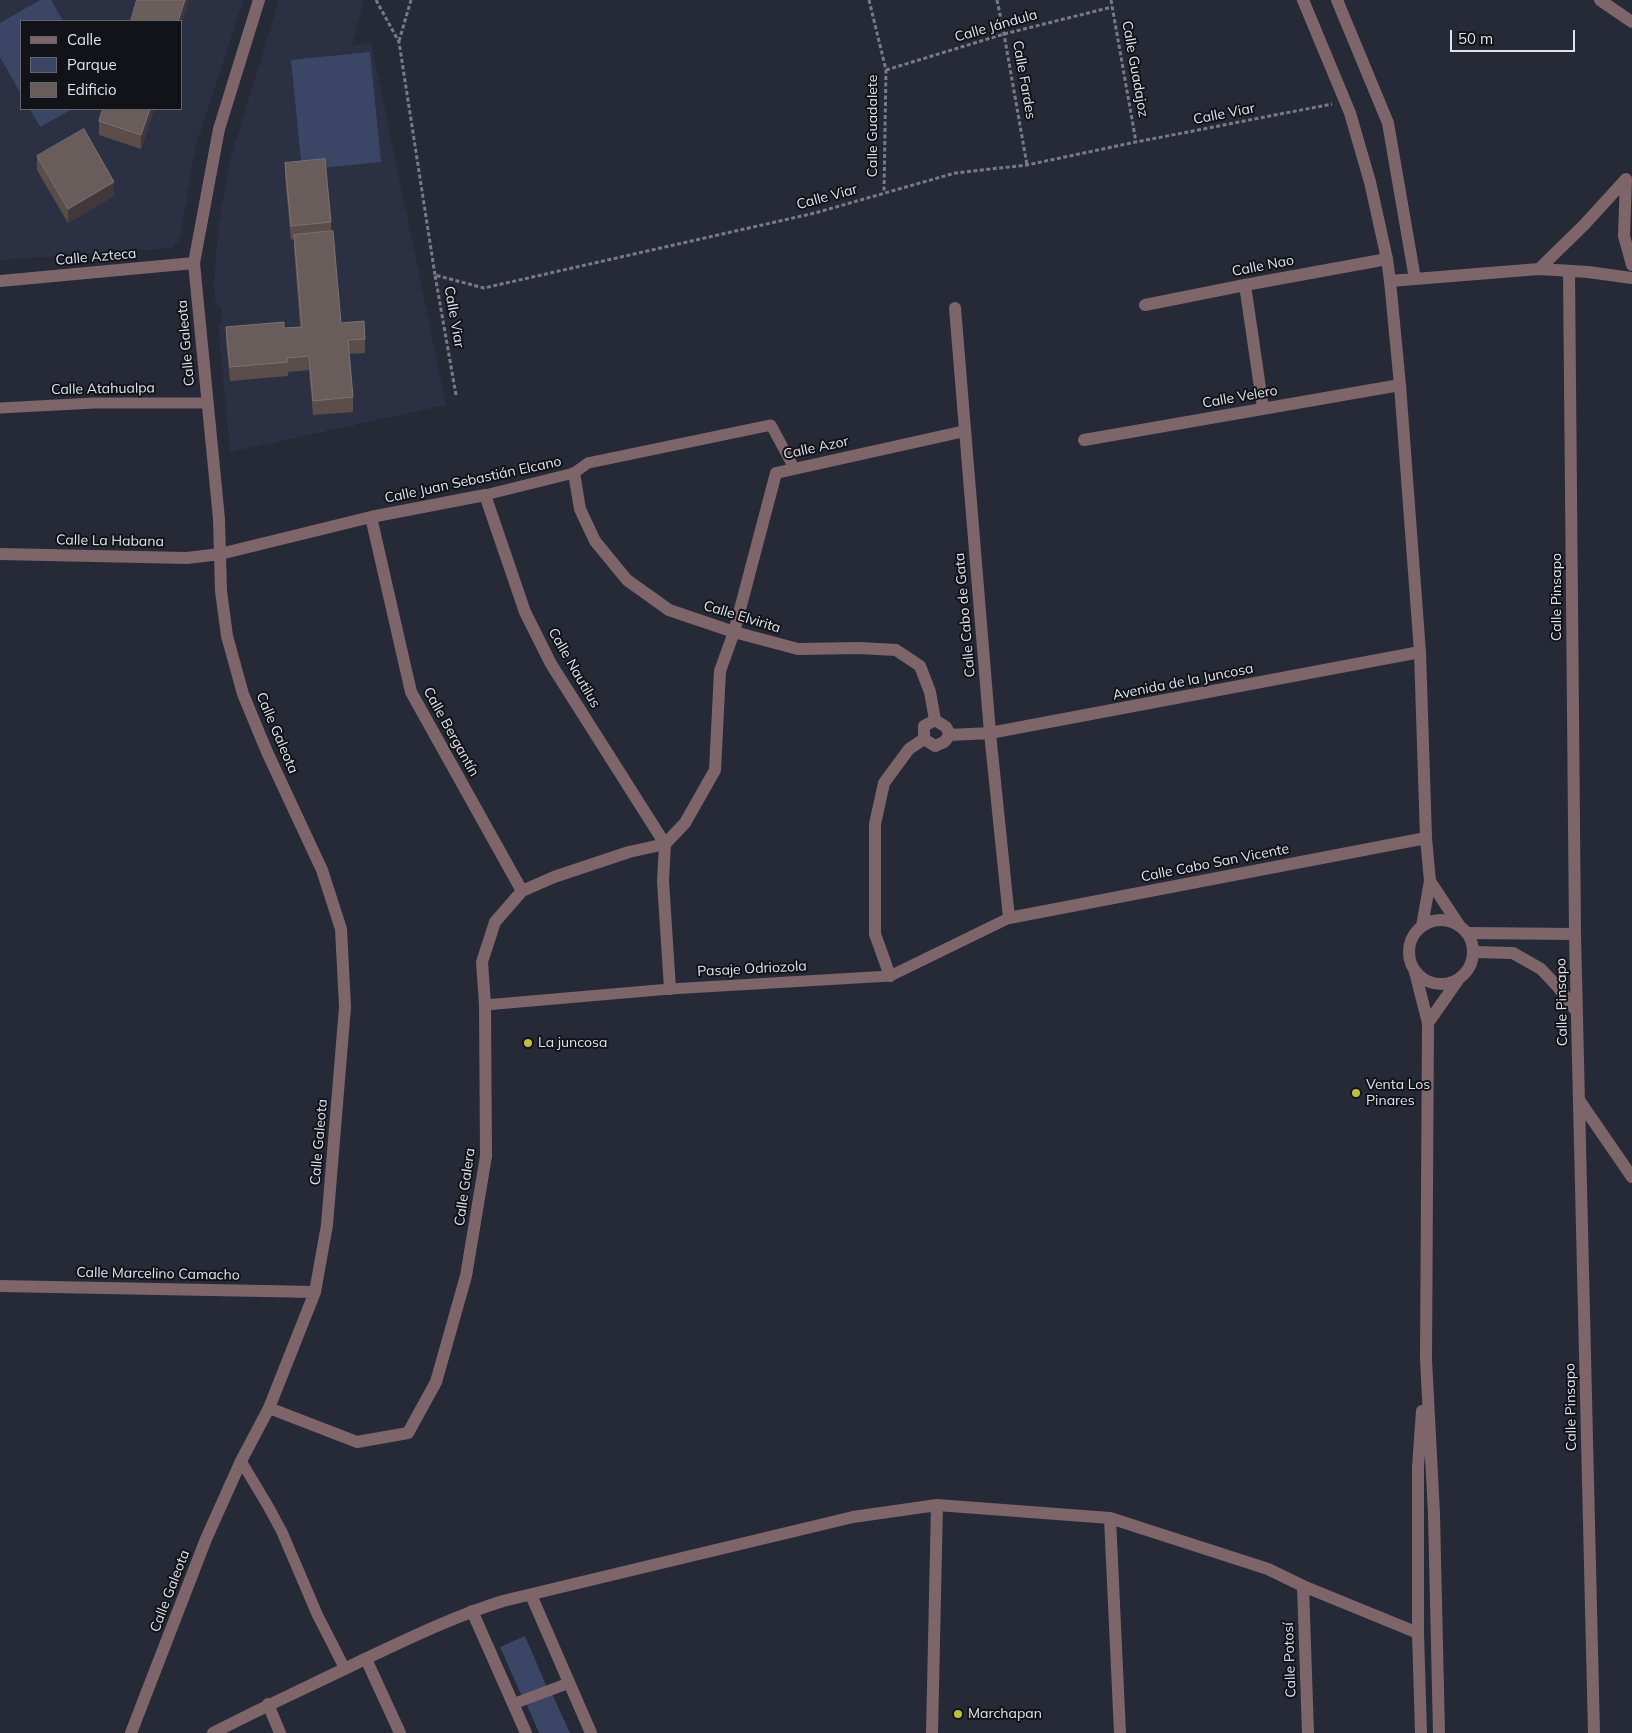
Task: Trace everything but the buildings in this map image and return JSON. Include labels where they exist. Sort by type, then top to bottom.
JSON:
[{"type":"street","name":"Calle Galeota","points":[[131,1733],[206,1539],[241,1461],[270,1408],[315,1292],[327,1225],[345,1007],[341,928],[322,870],[267,752],[243,694],[227,636],[221,591],[219,519],[194,263],[218,129],[259,0]]},
{"type":"street","points":[[1303,0],[1345,102],[1370,182],[1390,281],[1400,385],[1420,652],[1426,838],[1430,881],[1422,926]]},
{"type":"street","points":[[1337,0],[1388,123],[1415,279]]},
{"type":"street","points":[[1600,0],[1632,22]]},
{"type":"street","points":[[1539,269],[1584,224],[1629,174]]},
{"type":"street","points":[[1629,174],[1624,236],[1632,264]]},
{"type":"street","name":"Calle Nao","points":[[1145,305],[1387,259]]},
{"type":"street","name":"Calle Azteca","points":[[0,281],[194,263]]},
{"type":"street","points":[[1390,281],[1539,269],[1588,272],[1632,278]]},
{"type":"street","name":"Calle Pinsapo","points":[[1569,271],[1575,934],[1594,1733]]},
{"type":"street","points":[[1245,285],[1262,408]]},
{"type":"street","name":"Calle Cabo de Gata","points":[[955,308],[990,733],[1009,918]]},
{"type":"street","name":"Calle Velero","points":[[1084,440],[1400,385]]},
{"type":"street","name":"Calle Atahualpa","points":[[0,408],[94,403],[207,403]]},
{"type":"street","name":"Calle Juan Sebastián Elcano","points":[[220,554],[371,517],[485,495],[574,473],[588,463],[771,425],[794,468]]},
{"type":"street","name":"Calle Azor","points":[[734,632],[776,472],[965,431]]},
{"type":"street","name":"Calle Elvirita","points":[[574,473],[580,508],[595,541],[627,580],[669,610],[734,632],[798,649],[860,648],[896,650],[920,666],[930,692],[935,720]]},
{"type":"street","name":"Calle Nautilus","points":[[485,495],[524,612],[542,647],[665,844]]},
{"type":"street","name":"Calle Bergantín","points":[[371,517],[411,692],[522,891]]},
{"type":"street","name":"Calle La Habana","points":[[0,554],[187,558],[220,554]]},
{"type":"street","points":[[670,989],[664,881],[665,844],[685,823],[715,770],[720,671],[734,632]]},
{"type":"street","name":"Avenida de la Juncosa","points":[[950,735],[990,733],[1420,652]]},
{"type":"street","points":[[935,720],[946,727],[950,735],[944,742],[935,746],[924,739],[924,726],[935,720]]},
{"type":"street","points":[[890,976],[875,934],[875,824],[884,783],[909,749],[924,739]]},
{"type":"street","name":"Calle Cabo San Vicente","points":[[1009,918],[1426,838]]},
{"type":"street","name":"Calle Galera","points":[[270,1408],[356,1442],[408,1433],[436,1382],[466,1276],[486,1156],[485,1005],[482,962],[495,922],[522,891],[554,877],[629,852],[665,844]]},
{"type":"street","points":[[1428,1023],[1458,980],[1466,972],[1472,962],[1473,952],[1472,945],[1463,929],[1430,881]]},
{"type":"street","name":"Pasaje Odriozola","points":[[485,1005],[670,989],[890,976],[1009,918]]},
{"type":"street","points":[[1439,1733],[1434,1514],[1426,1359],[1428,1023],[1415,972],[1410,962],[1409,948],[1414,934],[1422,926],[1428,922],[1439,920],[1449,920],[1463,929],[1575,934]]},
{"type":"street","points":[[1473,952],[1513,953],[1541,969],[1577,1012]]},
{"type":"street","points":[[1415,972],[1422,979],[1433,984],[1447,984],[1458,980]]},
{"type":"street","points":[[1579,1100],[1632,1177]]},
{"type":"street","name":"Calle Marcelino Camacho","points":[[0,1286],[315,1292]]},
{"type":"street","points":[[1421,1733],[1418,1633],[1418,1467],[1426,1359]]},
{"type":"street","points":[[241,1461],[282,1532],[317,1614],[345,1669]]},
{"type":"street","points":[[213,1733],[268,1704],[422,1632],[472,1611],[853,1517],[937,1505],[1110,1518],[1268,1569],[1303,1586],[1418,1633]]},
{"type":"street","points":[[932,1733],[937,1505]]},
{"type":"street","points":[[1110,1518],[1120,1733]]},
{"type":"street","name":"Calle Potosí","points":[[1303,1586],[1308,1733]]},
{"type":"street","points":[[531,1595],[591,1733]]},
{"type":"street","points":[[472,1611],[526,1733]]},
{"type":"street","points":[[366,1659],[400,1733]]},
{"type":"street","points":[[513,1704],[569,1683]]},
{"type":"street","points":[[268,1704],[280,1733]]},
{"type":"path","points":[[376,0],[399,42],[436,275]]},
{"type":"path","points":[[399,42],[411,0]]},
{"type":"path","name":"Calle Guadalete","points":[[869,0],[886,70],[884,193]]},
{"type":"path","name":"Calle Fardes","points":[[997,0],[1027,165]]},
{"type":"path","name":"Calle Guadajoz","points":[[1111,0],[1136,142]]},
{"type":"path","name":"Calle Jándula","points":[[886,70],[1004,34],[1112,7]]},
{"type":"path","name":"Calle Viar","points":[[456,395],[436,275],[484,288],[815,213],[955,173],[1027,165],[1345,102]]},
{"type":"shaded area","points":[[0,0],[243,0],[195,149],[180,239],[173,248],[0,260]]},
{"type":"shaded area","points":[[279,0],[364,0],[351,46],[371,42],[446,405],[230,452],[218,325],[222,322],[221,307],[216,304],[214,284],[218,228],[230,160]]},
{"type":"green space","points":[[40,0],[51,0],[62,20],[20,20],[20,92],[0,57],[0,23]]},
{"type":"green space","points":[[370,52],[381,162],[302,170],[291,60]]},
{"type":"green space","points":[[31,110],[70,110],[40,127]]},
{"type":"green space","points":[[525,1636],[548,1690],[524,1701],[500,1647]]},
{"type":"green space","points":[[552,1694],[570,1733],[539,1733],[527,1705]]},
{"type":"place","name":"La juncosa","points":[[528,1043]]},
{"type":"place","name":"Venta Los Pinares","points":[[1356,1093]]},
{"type":"place","name":"Marchapan","points":[[958,1714]]}]
